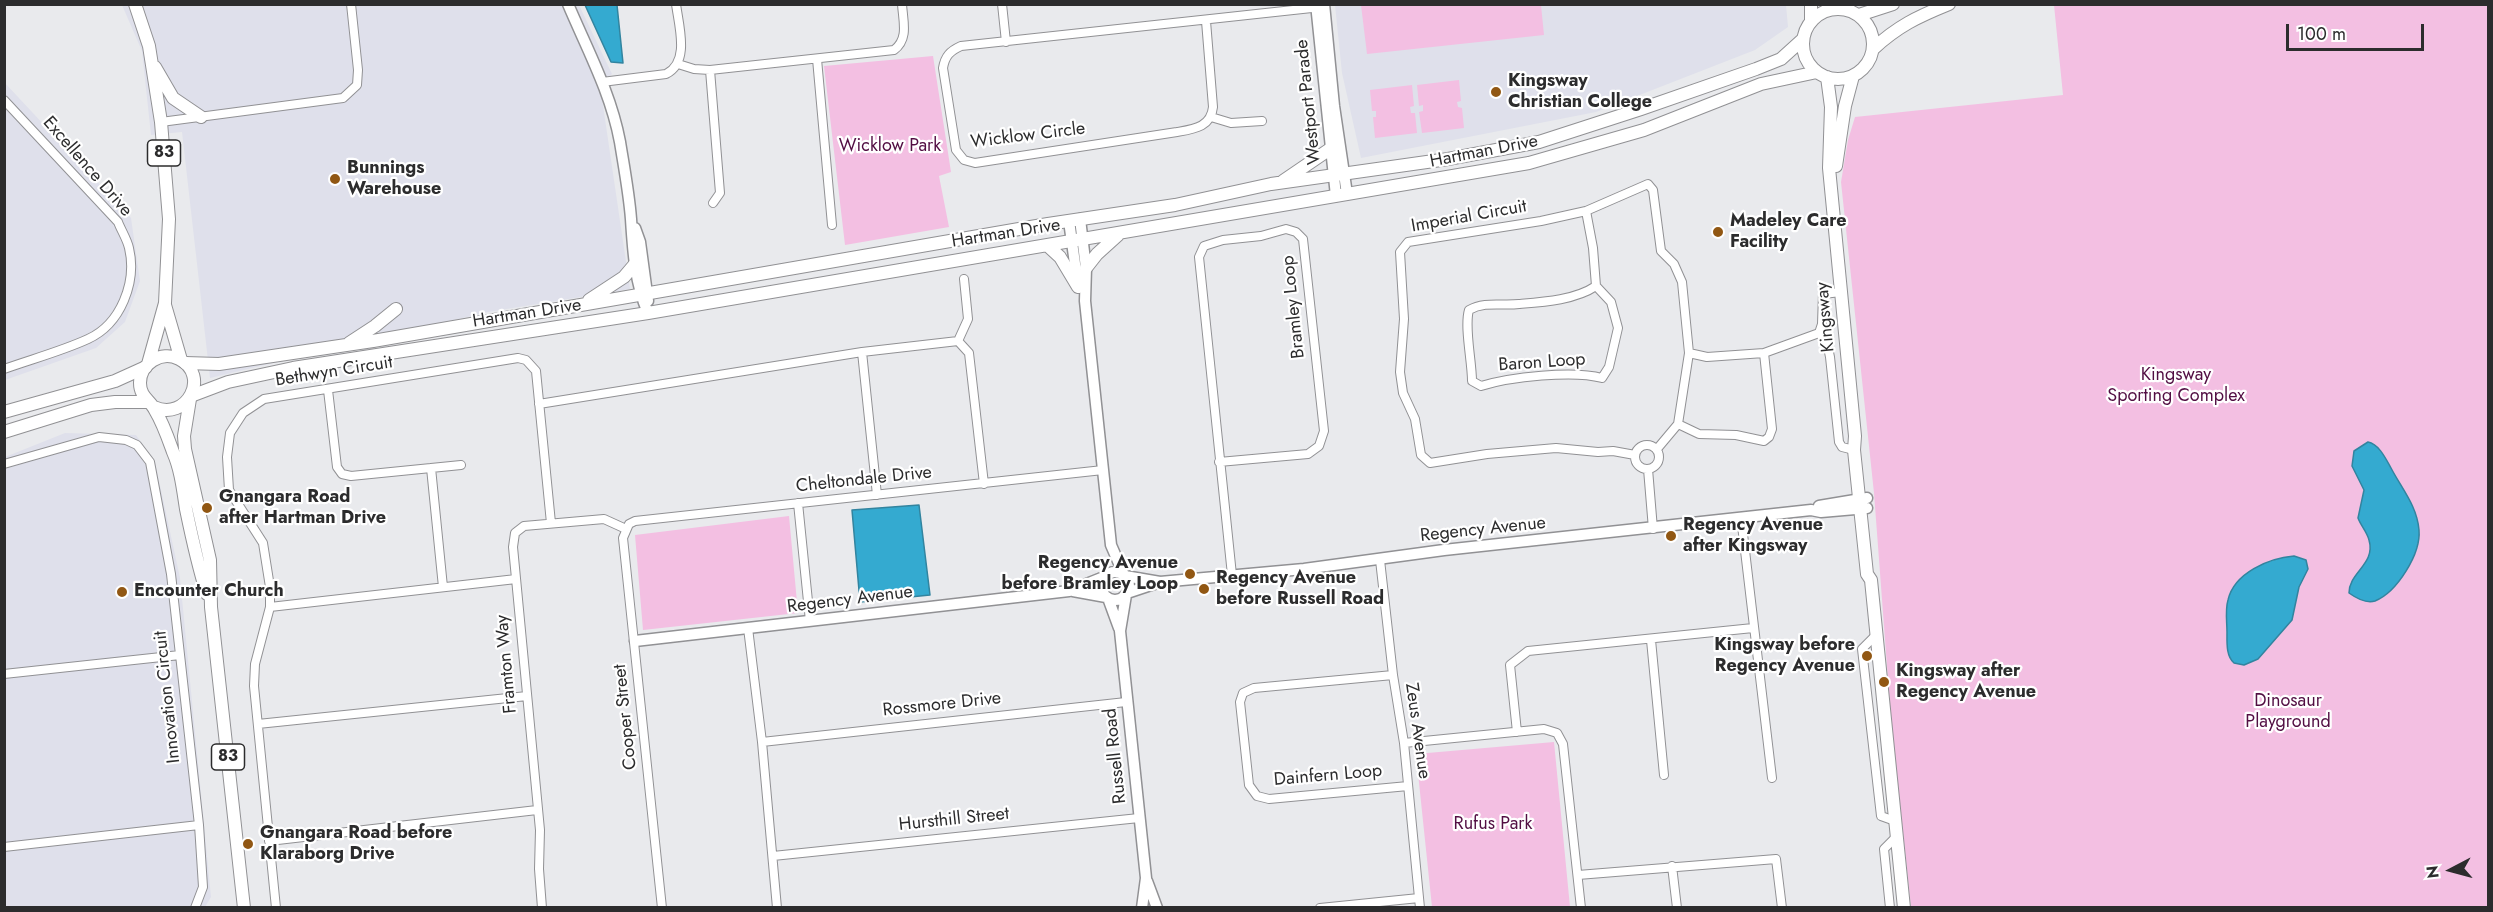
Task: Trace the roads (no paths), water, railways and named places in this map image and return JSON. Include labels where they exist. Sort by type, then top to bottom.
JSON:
[{"type":"main road","name":"83","points":[[135,4],[151,61],[161,122],[169,219],[165,303],[140,385],[179,468],[197,562],[211,607]]},
{"type":"main road","points":[[1811,4],[1811,21],[1802,40],[1807,60],[1822,75],[1840,79],[1853,76],[1866,65],[1873,50],[1894,30],[1949,4]]},
{"type":"main road","points":[[1860,15],[1893,4]]},
{"type":"main road","points":[[1811,21],[1824,11],[1845,7],[1860,15],[1871,31],[1873,50]]},
{"type":"main road","name":"Hartman Drive","points":[[183,362],[219,364],[373,341],[643,293],[1175,205],[1280,183],[1448,159],[1539,142],[1641,110],[1756,69],[1781,59],[1802,40]]},
{"type":"main road","points":[[151,61],[173,98],[201,117]]},
{"type":"main road","name":"Hartman Drive","points":[[190,397],[228,382],[293,368],[648,313],[1540,160],[1644,130],[1761,84],[1822,75]]},
{"type":"main road","name":"Kingsway","points":[[1822,75],[1831,107],[1829,168],[1855,436],[1854,450],[1864,504]]},
{"type":"main road","name":"Kingsway","points":[[1832,195],[1844,115],[1853,76]]},
{"type":"main road","points":[[1280,183],[1330,149]]},
{"type":"main road","points":[[1086,268],[1097,254],[1119,234]]},
{"type":"main road","points":[[1047,246],[1060,257],[1078,287]]},
{"type":"main road","points":[[582,304],[624,277],[635,264]]},
{"type":"main road","name":"83","points":[[165,303],[183,362],[192,373],[194,381],[184,436],[185,449],[210,560],[211,607],[244,908]]},
{"type":"main road","points":[[348,343],[396,309]]},
{"type":"main road","points":[[4,412],[115,381],[164,356],[183,362]]},
{"type":"main road","points":[[4,432],[91,405],[115,402],[151,405],[164,410],[174,410],[183,406],[190,397]]},
{"type":"main road","name":"Kingsway","points":[[1855,436],[1861,450],[1867,573],[1871,580],[1877,634],[1904,908]]},
{"type":"street","points":[[161,122],[342,98],[357,85],[358,70],[351,4]]},
{"type":"street","points":[[568,4],[612,106],[620,140],[635,264],[648,313]]},
{"type":"street","points":[[602,82],[666,74],[673,70],[678,64],[681,52],[676,4]]},
{"type":"street","points":[[678,64],[694,69],[710,70],[894,50],[904,40],[902,4]]},
{"type":"street","points":[[1002,4],[1006,42]]},
{"type":"street","name":"Wicklow Circle","points":[[1211,117],[1203,125],[1189,130],[970,163],[964,160],[956,150],[943,68],[944,60],[948,53],[961,46],[1206,21],[1320,6]]},
{"type":"street","name":"Westport Parade","points":[[1320,6],[1330,149],[1339,175]]},
{"type":"street","name":"Westport Parade","points":[[1320,6],[1334,106],[1341,195]]},
{"type":"street","points":[[1206,21],[1213,107],[1211,117],[1231,123],[1262,121]]},
{"type":"street","points":[[817,59],[832,225]]},
{"type":"street","points":[[710,70],[720,193],[713,203]]},
{"type":"street","name":"Excellence Drive","points":[[4,100],[118,222],[129,248],[131,271],[120,311],[90,339],[4,369]]},
{"type":"street","name":"Imperial Circuit","points":[[1657,449],[1644,445],[1637,450],[1635,455],[1613,451],[1556,448],[1487,454],[1430,463],[1421,454],[1415,419],[1403,393],[1400,372],[1404,319],[1400,252],[1408,242],[1541,221],[1586,211],[1648,184],[1653,190],[1661,250],[1674,264],[1682,282],[1689,353],[1678,424]]},
{"type":"street","points":[[1586,211],[1593,248],[1596,286]]},
{"type":"street","points":[[631,218],[640,242],[643,293]]},
{"type":"street","points":[[1074,220],[1078,287],[1085,301]]},
{"type":"street","name":"Bramley Loop","points":[[1219,462],[1308,454],[1319,446],[1323,431],[1303,239],[1296,232],[1286,229],[1261,236],[1223,240],[1204,246],[1199,257],[1219,462],[1232,575]]},
{"type":"street","points":[[1077,241],[1086,268],[1085,301],[1111,545],[1101,587],[1107,598],[1118,600],[1127,594],[1129,584],[1111,545]]},
{"type":"street","points":[[958,341],[968,319],[964,279]]},
{"type":"street","name":"Baron Loop","points":[[1596,286],[1611,302],[1618,328],[1609,367],[1602,378],[1575,375],[1495,381],[1481,386],[1472,381],[1467,318],[1469,310],[1479,304],[1518,304],[1570,297],[1596,286]]},
{"type":"street","points":[[1819,333],[1822,324],[1823,294],[1841,292]]},
{"type":"street","points":[[1689,353],[1707,357],[1764,353],[1819,333]]},
{"type":"street","points":[[1819,333],[1827,343],[1830,357],[1839,442],[1842,447],[1854,450]]},
{"type":"street","points":[[539,404],[862,352],[958,341]]},
{"type":"street","points":[[958,341],[969,353],[984,484]]},
{"type":"street","points":[[862,352],[877,495]]},
{"type":"street","points":[[1648,469],[1658,462],[1657,449],[1678,424],[1699,434],[1736,435],[1764,441],[1769,437],[1772,429],[1764,353]]},
{"type":"street","name":"Bethwyn Circuit","points":[[276,908],[254,686],[255,664],[270,608],[270,587],[263,543],[229,490],[226,457],[230,433],[243,412],[264,399],[518,358],[526,360],[536,371],[551,523]]},
{"type":"street","points":[[328,390],[337,467],[342,474],[351,476],[461,465]]},
{"type":"street","name":"Innovation Circuit","points":[[4,464],[99,437],[126,440],[137,445],[150,462],[171,574],[199,825],[203,887],[195,908]]},
{"type":"street","points":[[1635,455],[1637,463],[1648,469]]},
{"type":"street","points":[[431,468],[443,587]]},
{"type":"street","points":[[1648,469],[1653,528]]},
{"type":"street","name":"Cheltondale Drive","points":[[627,526],[635,521],[1103,470]]},
{"type":"street","points":[[798,503],[810,621]]},
{"type":"street","name":"Regency Avenue","points":[[1127,594],[1160,582],[1380,560],[1443,550],[1741,517],[1811,510],[1821,512],[1864,504]]},
{"type":"street","points":[[1741,517],[1772,778]]},
{"type":"street","name":"Framton Way","points":[[542,908],[539,869],[540,830],[513,547],[514,533],[524,526],[604,519],[627,526]]},
{"type":"street","name":"Cooper Street","points":[[627,526],[623,538],[662,908]]},
{"type":"street","name":"Zeus Avenue","points":[[1380,560],[1393,675],[1404,743],[1419,903]]},
{"type":"street","points":[[1105,576],[1115,572],[1125,575]]},
{"type":"street","name":"Regency Avenue","points":[[1125,575],[1160,582]]},
{"type":"street","name":"Regency Avenue","points":[[635,641],[1069,591],[1105,576]]},
{"type":"street","points":[[270,608],[516,579]]},
{"type":"street","name":"Regency Avenue","points":[[1069,591],[1107,598]]},
{"type":"street","name":"Russell Road","points":[[1127,594],[1120,631],[1126,702],[1146,878],[1157,908]]},
{"type":"street","name":"Russell Road","points":[[1107,598],[1120,631]]},
{"type":"street","points":[[748,628],[762,742],[777,908]]},
{"type":"street","points":[[1516,732],[1510,665],[1528,651],[1753,628]]},
{"type":"street","points":[[1651,640],[1664,775]]},
{"type":"street","points":[[4,674],[180,655]]},
{"type":"street","name":"Dainfern Loop","points":[[1393,675],[1254,688],[1243,693],[1240,702],[1249,786],[1257,796],[1269,799],[1408,786]]},
{"type":"street","points":[[258,724],[527,696]]},
{"type":"street","name":"Rossmore Drive","points":[[762,742],[1126,702]]},
{"type":"street","points":[[1404,743],[1548,729],[1557,733],[1561,738],[1581,908]]},
{"type":"street","points":[[269,841],[537,810]]},
{"type":"street","name":"Hursthill Street","points":[[773,856],[1139,818]]},
{"type":"street","points":[[4,847],[199,825]]},
{"type":"street","name":"Kingsway","points":[[1890,908],[1884,849],[1897,836]]},
{"type":"street","points":[[1578,875],[1776,859],[1782,908]]},
{"type":"street","points":[[1672,866],[1677,908]]},
{"type":"street","name":"Russell Road","points":[[1142,908],[1146,878]]},
{"type":"street","points":[[1320,908],[1419,903]]},
{"type":"water","points":[[585,5],[617,5],[623,63],[611,62]]},
{"type":"water","points":[[2368,442],[2379,449],[2387,460],[2412,505],[2419,530],[2416,550],[2406,571],[2391,589],[2372,602],[2361,600],[2349,593],[2353,579],[2366,562],[2370,548],[2368,537],[2358,518],[2364,490],[2352,466],[2354,451]]},
{"type":"water","points":[[919,505],[930,595],[860,602],[852,510]]},
{"type":"water","points":[[2294,556],[2306,560],[2308,569],[2299,587],[2292,620],[2258,659],[2244,665],[2234,663],[2228,653],[2227,645],[2227,608],[2232,590],[2237,582],[2254,569],[2274,560]]},
{"type":"place","name":"Kingsway Christian College","points":[[1496,92]]},
{"type":"place","name":"Bunnings Warehouse","points":[[335,179]]},
{"type":"place","name":"Madeley Care Facility","points":[[1718,232]]},
{"type":"place","name":"Gnangara Road after Hartman Drive","points":[[207,508]]},
{"type":"place","name":"Regency Avenue after Kingsway","points":[[1671,536]]},
{"type":"place","name":"Regency Avenue before Bramley Loop","points":[[1190,574]]},
{"type":"place","name":"Regency Avenue before Russell Road","points":[[1204,589]]},
{"type":"place","name":"Encounter Church","points":[[122,592]]},
{"type":"place","name":"Kingsway before Regency Avenue","points":[[1867,656]]},
{"type":"place","name":"Kingsway after Regency Avenue","points":[[1884,682]]},
{"type":"place","name":"Gnangara Road before Klaraborg Drive","points":[[248,844]]},
{"type":"park label","name":"Wicklow Park","points":[[890,147]]},
{"type":"park label","name":"Kingsway Sporting Complex","points":[[2176,386]]},
{"type":"park label","name":"Dinosaur Playground","points":[[2288,712]]},
{"type":"park label","name":"Rufus Park","points":[[1493,825]]}]
